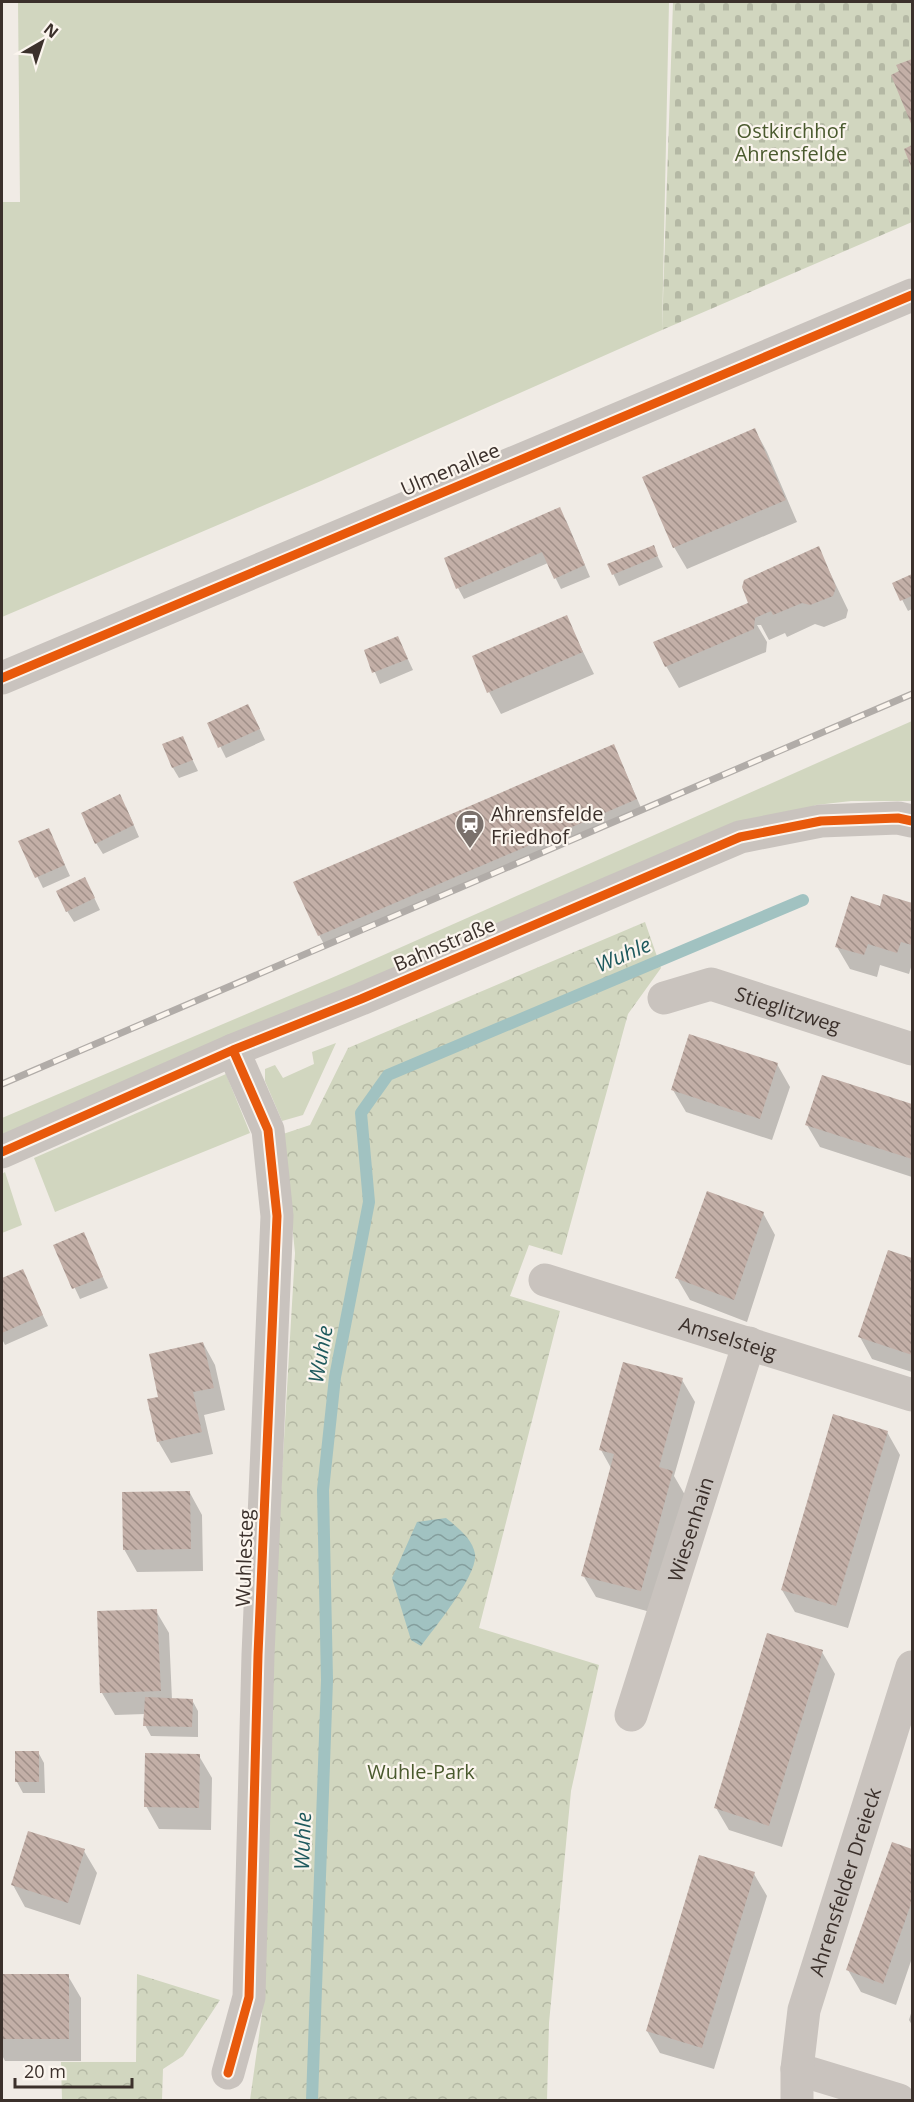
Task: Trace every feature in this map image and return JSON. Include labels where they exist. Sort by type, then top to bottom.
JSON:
[{"type":"street","name":"Ulmenallee","points":[[2,678],[912,295]]},
{"type":"street","name":"Bahnstraße","points":[[2,1152],[233,1050],[361,999],[740,837],[821,821],[898,818],[912,820]]},
{"type":"street","name":"Stieglitzweg","points":[[664,998],[711,984],[912,1049]]},
{"type":"street","name":"Wuhlesteg","points":[[228,2073],[249,1997],[258,1655],[277,1216],[268,1130],[233,1050]]},
{"type":"street","name":"Amselsteig","points":[[545,1280],[912,1395]]},
{"type":"street","name":"Wiesenhain","points":[[631,1715],[750,1343]]},
{"type":"street","name":"Ahrensfelder Dreieck","points":[[797,2085],[804,2010],[901,1741],[912,1667]]},
{"type":"street","points":[[797,2085],[899,2100]]},
{"type":"green space","points":[[18,2],[669,2],[662,330],[321,481],[2,617],[2,202],[20,202]]},
{"type":"green space","name":"Ostkirchhof Ahrensfelde","points":[[673,2],[912,2],[912,222],[662,330]]},
{"type":"green space","points":[[912,721],[912,801],[851,801],[816,805],[2,1136],[2,1118],[336,976]]},
{"type":"green space","name":"Wuhle-Park","points":[[645,922],[661,968],[628,1014],[562,1255],[529,1245],[510,1296],[560,1311],[479,1628],[599,1665],[571,1791],[549,2023],[547,2100],[250,2100],[262,2014],[275,1592],[295,1253],[283,1134],[310,1125],[348,1048]]},
{"type":"green space","points":[[336,1043],[303,1115],[282,1121],[265,1081],[265,1069],[275,1065],[283,1078],[314,1064],[312,1052]]},
{"type":"green space","points":[[226,1074],[250,1133],[55,1212],[34,1158]]},
{"type":"green space","points":[[5,1172],[22,1225],[2,1233],[2,1174]]},
{"type":"green space","points":[[137,1974],[220,2000],[183,2056],[163,2069],[162,2100],[62,2100],[61,2062],[136,2062]]},
{"type":"water","points":[[446,1518],[471,1543],[475,1554],[474,1563],[463,1587],[421,1646],[411,1640],[392,1578],[417,1522]]},
{"type":"building","points":[[912,59],[912,126],[891,75],[899,71],[896,65]]},
{"type":"building","points":[[912,145],[912,169],[904,149]]},
{"type":"building","points":[[755,428],[786,500],[673,548],[642,477]]},
{"type":"building","points":[[560,507],[585,565],[554,579],[542,552],[456,589],[444,558]]},
{"type":"building","points":[[654,545],[658,556],[612,575],[607,564]]},
{"type":"building","points":[[819,546],[836,587],[833,596],[810,605],[802,603],[773,615],[771,611],[755,618],[754,629],[665,667],[653,642],[748,603],[742,587],[744,580]]},
{"type":"building","points":[[912,574],[912,596],[900,601],[892,583]]},
{"type":"building","points":[[567,615],[583,652],[487,693],[472,656]]},
{"type":"building","points":[[398,636],[408,659],[372,673],[364,650]]},
{"type":"building","points":[[248,704],[260,729],[218,748],[207,723]]},
{"type":"building","points":[[183,736],[193,760],[172,768],[162,744]]},
{"type":"building","points":[[614,744],[637,799],[318,936],[293,882]]},
{"type":"building","points":[[120,794],[134,825],[95,844],[81,813]]},
{"type":"building","points":[[49,828],[65,865],[35,878],[18,841]]},
{"type":"building","points":[[85,877],[95,898],[66,912],[56,891]]},
{"type":"building","points":[[883,894],[912,903],[912,945],[901,942],[897,953],[868,944],[864,955],[835,947],[851,896],[880,906]]},
{"type":"building","points":[[689,1034],[778,1063],[760,1119],[671,1090]]},
{"type":"building","points":[[822,1075],[912,1104],[912,1159],[805,1125]]},
{"type":"building","points":[[707,1191],[764,1212],[734,1300],[675,1278]]},
{"type":"building","points":[[84,1232],[103,1277],[72,1289],[53,1245]]},
{"type":"building","points":[[888,1250],[912,1258],[912,1355],[858,1337]]},
{"type":"building","points":[[23,1269],[43,1315],[2,1333],[2,1278]]},
{"type":"building","points":[[203,1342],[214,1388],[193,1392],[202,1432],[157,1442],[147,1399],[158,1397],[149,1354]]},
{"type":"building","points":[[623,1362],[683,1378],[659,1467],[673,1471],[641,1591],[581,1576],[614,1454],[599,1450]]},
{"type":"building","points":[[833,1414],[888,1431],[836,1606],[781,1590]]},
{"type":"building","points":[[190,1491],[191,1549],[123,1550],[122,1492]]},
{"type":"building","points":[[157,1609],[161,1691],[100,1693],[97,1611]]},
{"type":"building","points":[[767,1633],[823,1650],[769,1826],[714,1808]]},
{"type":"building","points":[[145,1697],[193,1699],[192,1727],[143,1726]]},
{"type":"building","points":[[15,1751],[39,1751],[39,1782],[15,1782]]},
{"type":"building","points":[[145,1753],[200,1754],[199,1808],[144,1807]]},
{"type":"building","points":[[28,1831],[85,1849],[68,1903],[11,1885]]},
{"type":"building","points":[[892,1842],[912,1849],[912,1901],[883,1984],[846,1970]]},
{"type":"building","points":[[699,1855],[755,1872],[702,2048],[646,2031]]},
{"type":"building","points":[[2,1974],[69,1974],[69,2039],[2,2039]]},
{"type":"waterway","name":"Wuhle","points":[[312,2100],[327,1680],[323,1490],[335,1377],[369,1202],[361,1113],[388,1075],[803,900]]},
{"type":"railway","points":[[2,1084],[912,694]]},
{"type":"cycle path","points":[[2,678],[912,295]]},
{"type":"cycle path","points":[[2,1152],[233,1050],[361,999],[740,837],[821,821],[898,818],[912,821]]},
{"type":"cycle path","points":[[228,2073],[249,1997],[258,1655],[277,1216],[268,1130],[233,1050]]},
{"type":"place","name":"Ahrensfelde Friedhof","points":[[470,850]]}]
